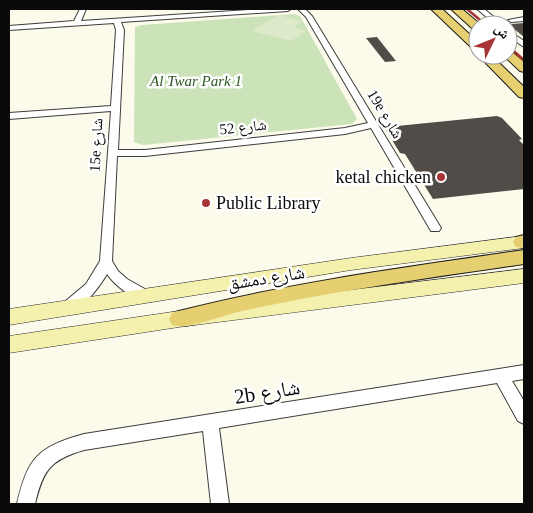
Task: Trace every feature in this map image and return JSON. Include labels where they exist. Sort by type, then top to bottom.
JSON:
[{"type":"main road","points":[[436,9],[468,39]]},
{"type":"main road","points":[[456,9],[468,19]]},
{"type":"main road","points":[[495,65],[524,94]]},
{"type":"main road","points":[[504,65],[524,82]]},
{"type":"main road","points":[[179,319],[244,302],[524,245]]},
{"type":"main road","name":"شارع دمشق","points":[[9,317],[351,264],[524,245]]},
{"type":"main road","name":"شارع دمشق","points":[[9,345],[179,319],[524,276]]},
{"type":"street","points":[[9,28],[81,23],[121,23],[153,18],[288,9]]},
{"type":"street","name":"19e شارع","points":[[301,9],[309,12],[435,228]]},
{"type":"street","points":[[152,10],[153,18]]},
{"type":"street","points":[[81,23],[83,11]]},
{"type":"street","name":"15e شارع","points":[[65,309],[94,286],[99,280],[106,261],[114,106],[121,23]]},
{"type":"street","points":[[9,116],[114,106]]},
{"type":"street","name":"شارع 52","points":[[112,157],[376,128]]},
{"type":"street","points":[[106,261],[111,272],[119,281],[147,296]]},
{"type":"street","name":"2b شارع","points":[[26,504],[30,481],[38,466],[49,456],[73,444],[524,372]]},
{"type":"street","points":[[502,376],[524,416]]},
{"type":"street","points":[[210,422],[220,504]]},
{"type":"green space","name":"Al Twar Park 1","points":[[294,14],[300,16],[357,119],[352,124],[143,145],[134,142],[135,27]]},
{"type":"green space","points":[[279,15],[302,21],[294,27],[306,31],[291,41],[252,31]]},
{"type":"building","points":[[518,23],[524,23],[524,37],[518,32]]},
{"type":"building","points":[[377,37],[396,61],[385,62],[366,38]]},
{"type":"building","points":[[497,116],[502,118],[522,139],[519,140],[524,145],[524,189],[433,199],[405,154],[400,153],[386,130],[389,129],[387,127]]},
{"type":"railway","points":[[467,9],[474,15]]},
{"type":"railway","points":[[518,55],[524,60]]},
{"type":"place","name":"ketal chicken","points":[[441,177]]},
{"type":"place","name":"Public Library","points":[[206,203]]}]
